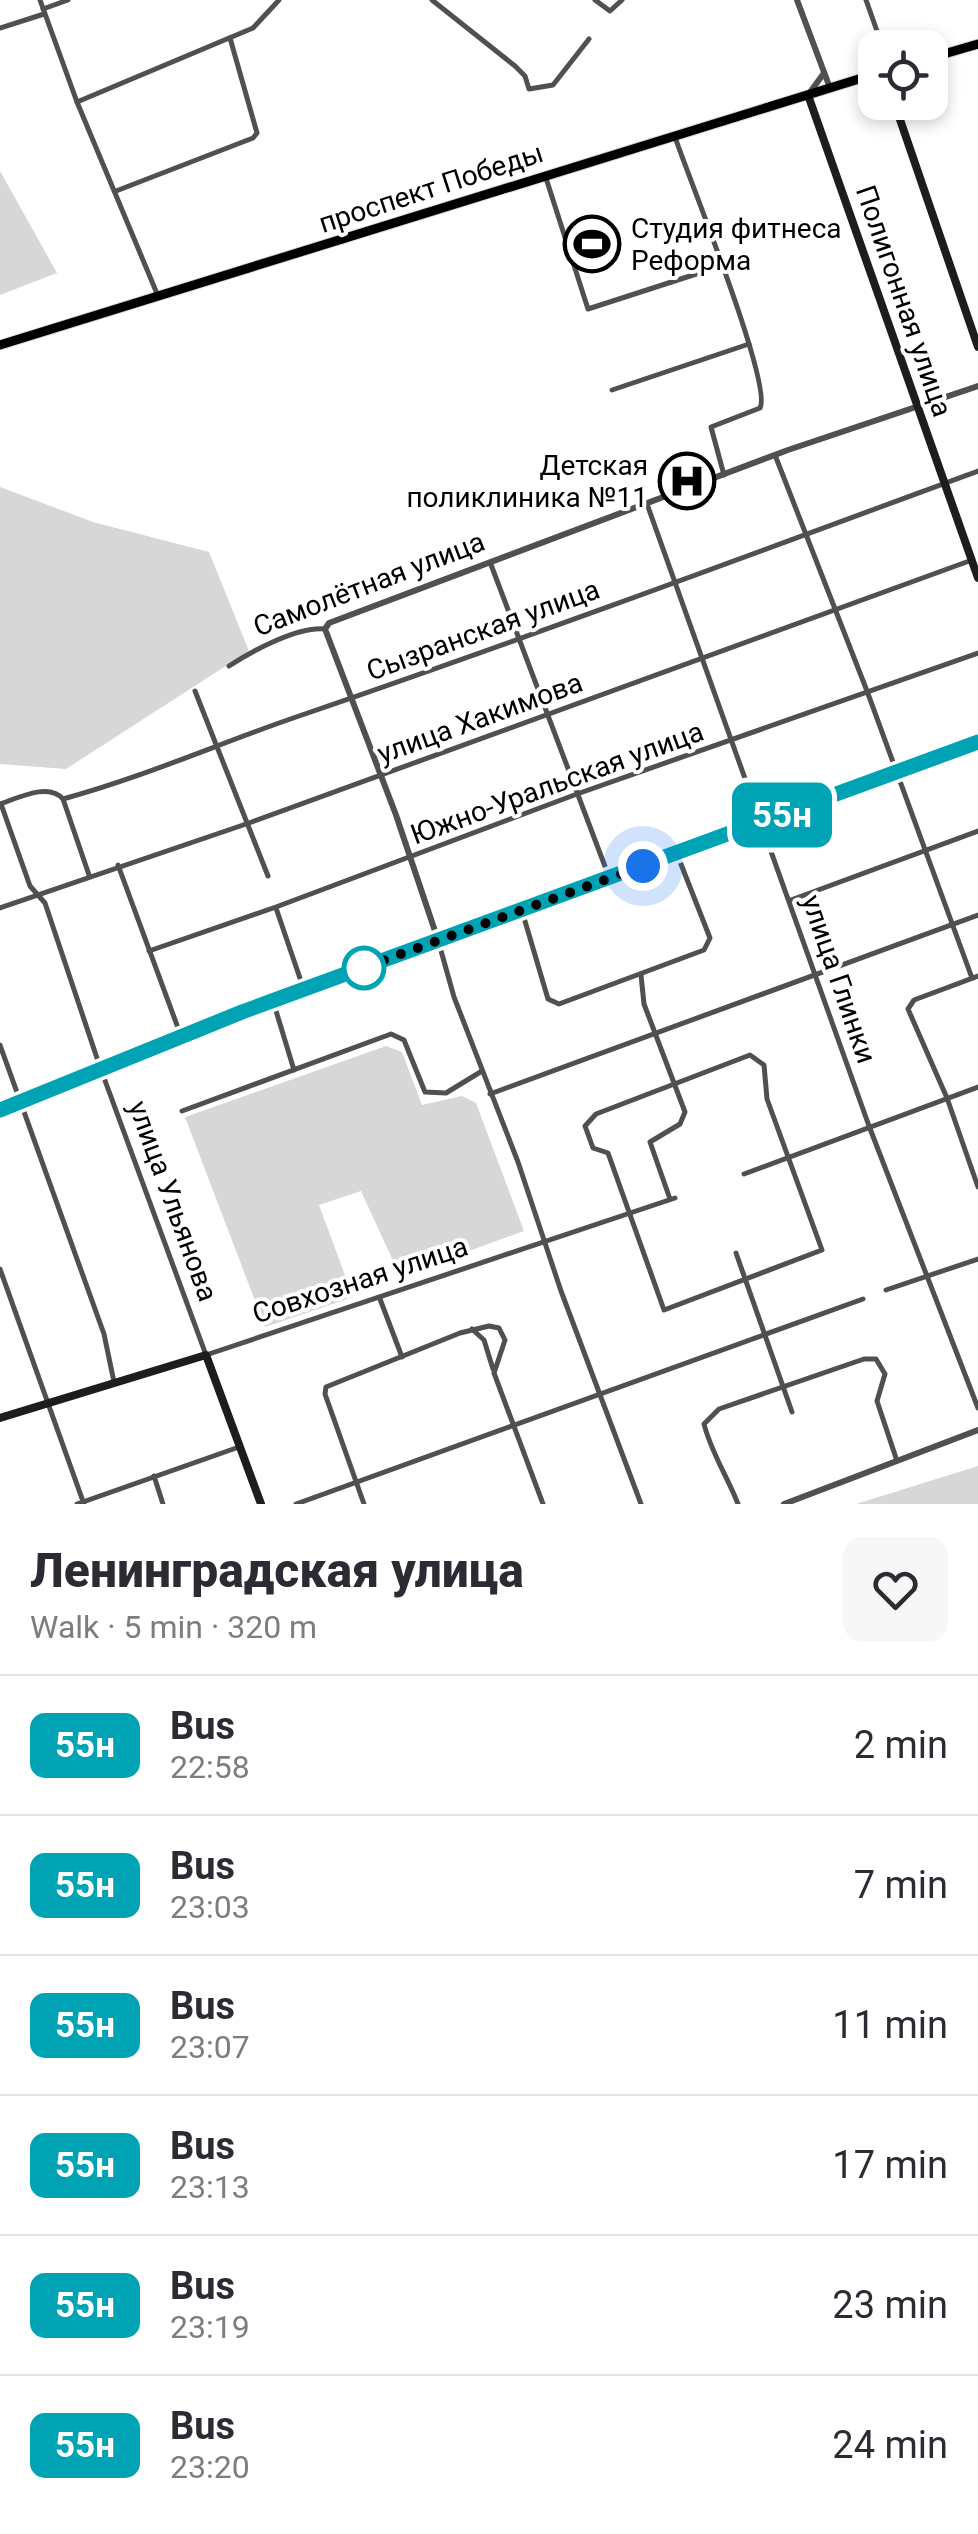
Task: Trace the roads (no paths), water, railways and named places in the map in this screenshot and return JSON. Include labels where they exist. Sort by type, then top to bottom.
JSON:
[{"type":"main road","points":[[948,53],[978,44]]},
{"type":"main road","name":"проспект Победы","points":[[0,345],[858,79]]},
{"type":"main road","name":"Полигонная улица","points":[[808,95],[978,578]]},
{"type":"main road","points":[[900,120],[978,347]]},
{"type":"main road","name":"Совхозная улица","points":[[0,1418],[206,1355]]},
{"type":"main road","name":"улица Ульянова","points":[[206,1355],[261,1504]]},
{"type":"street","points":[[40,0],[77,102],[158,296]]},
{"type":"street","points":[[0,28],[68,0]]},
{"type":"street","points":[[77,102],[253,28],[276,3],[266,0]]},
{"type":"street","points":[[432,0],[515,66],[525,76],[529,90],[553,85],[589,39]]},
{"type":"street","points":[[595,0],[613,11],[618,1]]},
{"type":"street","points":[[797,0],[830,88]]},
{"type":"street","points":[[866,0],[876,30]]},
{"type":"street","points":[[116,191],[258,133],[230,38]]},
{"type":"street","points":[[808,95],[825,72]]},
{"type":"street","points":[[675,137],[749,344],[764,405],[710,427],[724,475]]},
{"type":"street","points":[[545,175],[588,309],[721,266]]},
{"type":"street","points":[[612,390],[749,344]]},
{"type":"street","name":"Самолётная улица","points":[[229,666],[251,652],[313,629],[325,629],[347,614],[775,455],[978,386]]},
{"type":"street","points":[[775,455],[975,977],[914,1000],[908,1009],[947,1098],[978,1187]]},
{"type":"street","name":"Сызранская улица","points":[[0,804],[49,791],[58,792],[64,799],[119,784],[218,744],[674,584],[978,471]]},
{"type":"street","name":"улица Глинки","points":[[647,504],[869,1126],[978,1408]]},
{"type":"street","name":"улица Хакимова","points":[[0,908],[88,875],[248,824],[972,560]]},
{"type":"street","points":[[490,562],[609,879]]},
{"type":"street","points":[[325,629],[396,815],[454,997],[641,1504]]},
{"type":"street","name":"Южно-Уральская улица","points":[[150,951],[276,908],[577,794],[978,653]]},
{"type":"street","points":[[195,691],[268,876]]},
{"type":"street","points":[[0,1110],[273,1001],[978,742]]},
{"type":"street","points":[[64,799],[88,875]]},
{"type":"street","name":"улица Ульянова","points":[[0,804],[30,886],[44,904],[206,1355]]},
{"type":"street","points":[[791,900],[978,831]]},
{"type":"street","points":[[522,910],[548,999],[564,1003],[704,950],[709,944],[677,854]]},
{"type":"street","points":[[118,865],[181,1036]]},
{"type":"street","points":[[276,908],[304,990]]},
{"type":"street","points":[[490,1094],[978,915]]},
{"type":"street","points":[[641,974],[644,1004],[674,1082]]},
{"type":"street","points":[[273,1001],[294,1070]]},
{"type":"street","points":[[182,1111],[392,1034],[404,1040],[425,1092],[446,1093],[482,1071]]},
{"type":"street","points":[[0,1044],[104,1334],[114,1383]]},
{"type":"street","points":[[750,1056],[758,1059],[766,1074],[766,1099],[788,1157],[822,1250],[664,1310],[608,1152],[593,1148],[584,1126],[596,1114],[750,1056]]},
{"type":"street","name":"Совхозная улица","points":[[206,1355],[672,1199],[650,1142],[680,1124],[685,1112],[674,1082]]},
{"type":"street","points":[[744,1174],[978,1087]]},
{"type":"street","points":[[736,1254],[792,1412]]},
{"type":"street","points":[[886,1290],[978,1259]]},
{"type":"street","points":[[0,1269],[81,1503],[238,1446]]},
{"type":"street","points":[[380,1298],[402,1357]]},
{"type":"street","points":[[296,1504],[862,1299]]},
{"type":"street","points":[[364,1504],[325,1394],[326,1387],[472,1329],[489,1326],[499,1328],[505,1340],[494,1372]]},
{"type":"street","points":[[472,1329],[484,1340],[512,1426],[544,1504]]},
{"type":"street","points":[[738,1504],[726,1473],[710,1448],[704,1424],[720,1409],[864,1359],[876,1359],[886,1374],[878,1401],[898,1461]]},
{"type":"street","points":[[784,1504],[816,1497],[978,1430]]},
{"type":"street","points":[[154,1476],[164,1504]]},
{"type":"place","name":"Студия фитнеса Реформа","points":[[592,244]]},
{"type":"place","name":"Детская поликлиника №11","points":[[687,481]]}]
